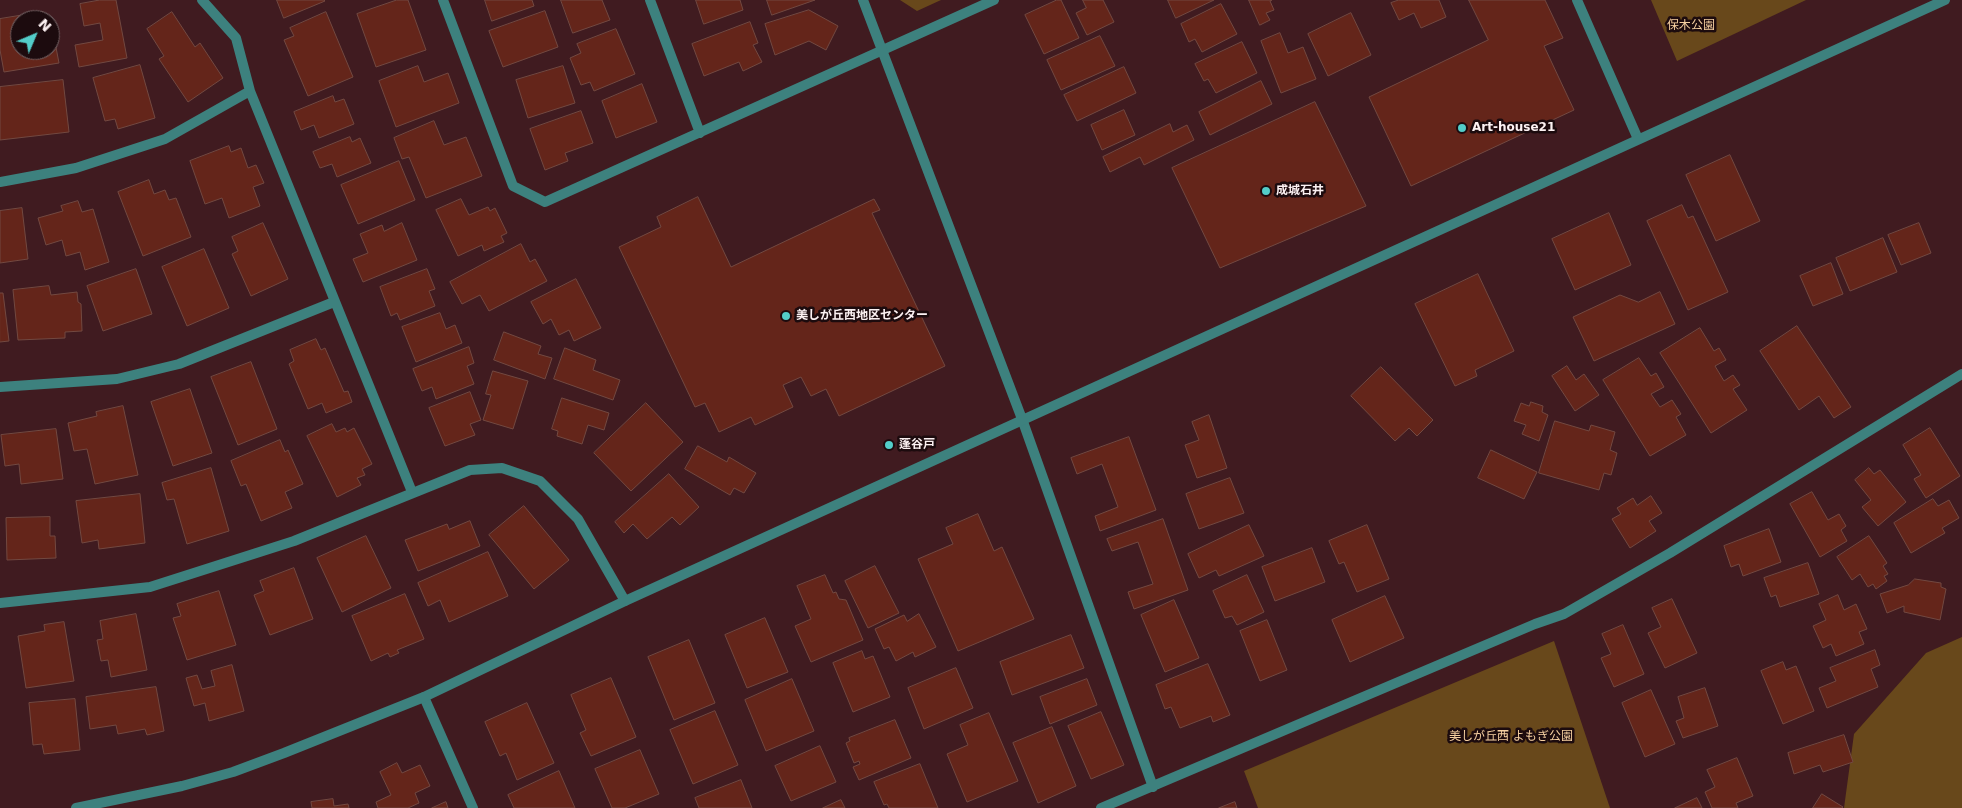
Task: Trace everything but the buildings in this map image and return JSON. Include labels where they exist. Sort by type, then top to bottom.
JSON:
[{"type":"street","points":[[202,0],[236,38],[250,90],[412,492]]},
{"type":"street","points":[[443,0],[513,186],[545,202],[994,0]]},
{"type":"street","points":[[650,0],[700,133]]},
{"type":"street","points":[[863,0],[1022,420],[1153,787]]},
{"type":"street","points":[[1577,0],[1638,139]]},
{"type":"street","points":[[76,808],[182,786],[233,772],[424,696],[625,601],[1945,0]]},
{"type":"street","points":[[0,182],[76,168],[165,139],[250,90]]},
{"type":"street","points":[[0,387],[117,379],[170,366],[334,302]]},
{"type":"street","points":[[1100,808],[1517,631],[1564,614],[1670,552],[1962,374]]},
{"type":"street","points":[[0,603],[150,587],[294,541],[470,470],[502,468],[540,481],[578,519],[625,601]]},
{"type":"street","points":[[424,696],[473,808]]},
{"type":"green space","points":[[900,0],[941,0],[917,11]]},
{"type":"green space","name":"保木公園","points":[[1651,0],[1806,0],[1677,61]]},
{"type":"green space","points":[[1962,637],[1962,808],[1844,808],[1854,734],[1926,653]]},
{"type":"green space","name":"美しが丘西 よもぎ公園","points":[[1554,641],[1610,808],[1258,808],[1244,771]]},
{"type":"place","name":"Art-house21","points":[[1462,128]]},
{"type":"place","name":"成城石井","points":[[1266,191]]},
{"type":"place","name":"美しが丘西地区センター","points":[[786,316]]},
{"type":"place","name":"蓬谷戸","points":[[889,445]]}]
